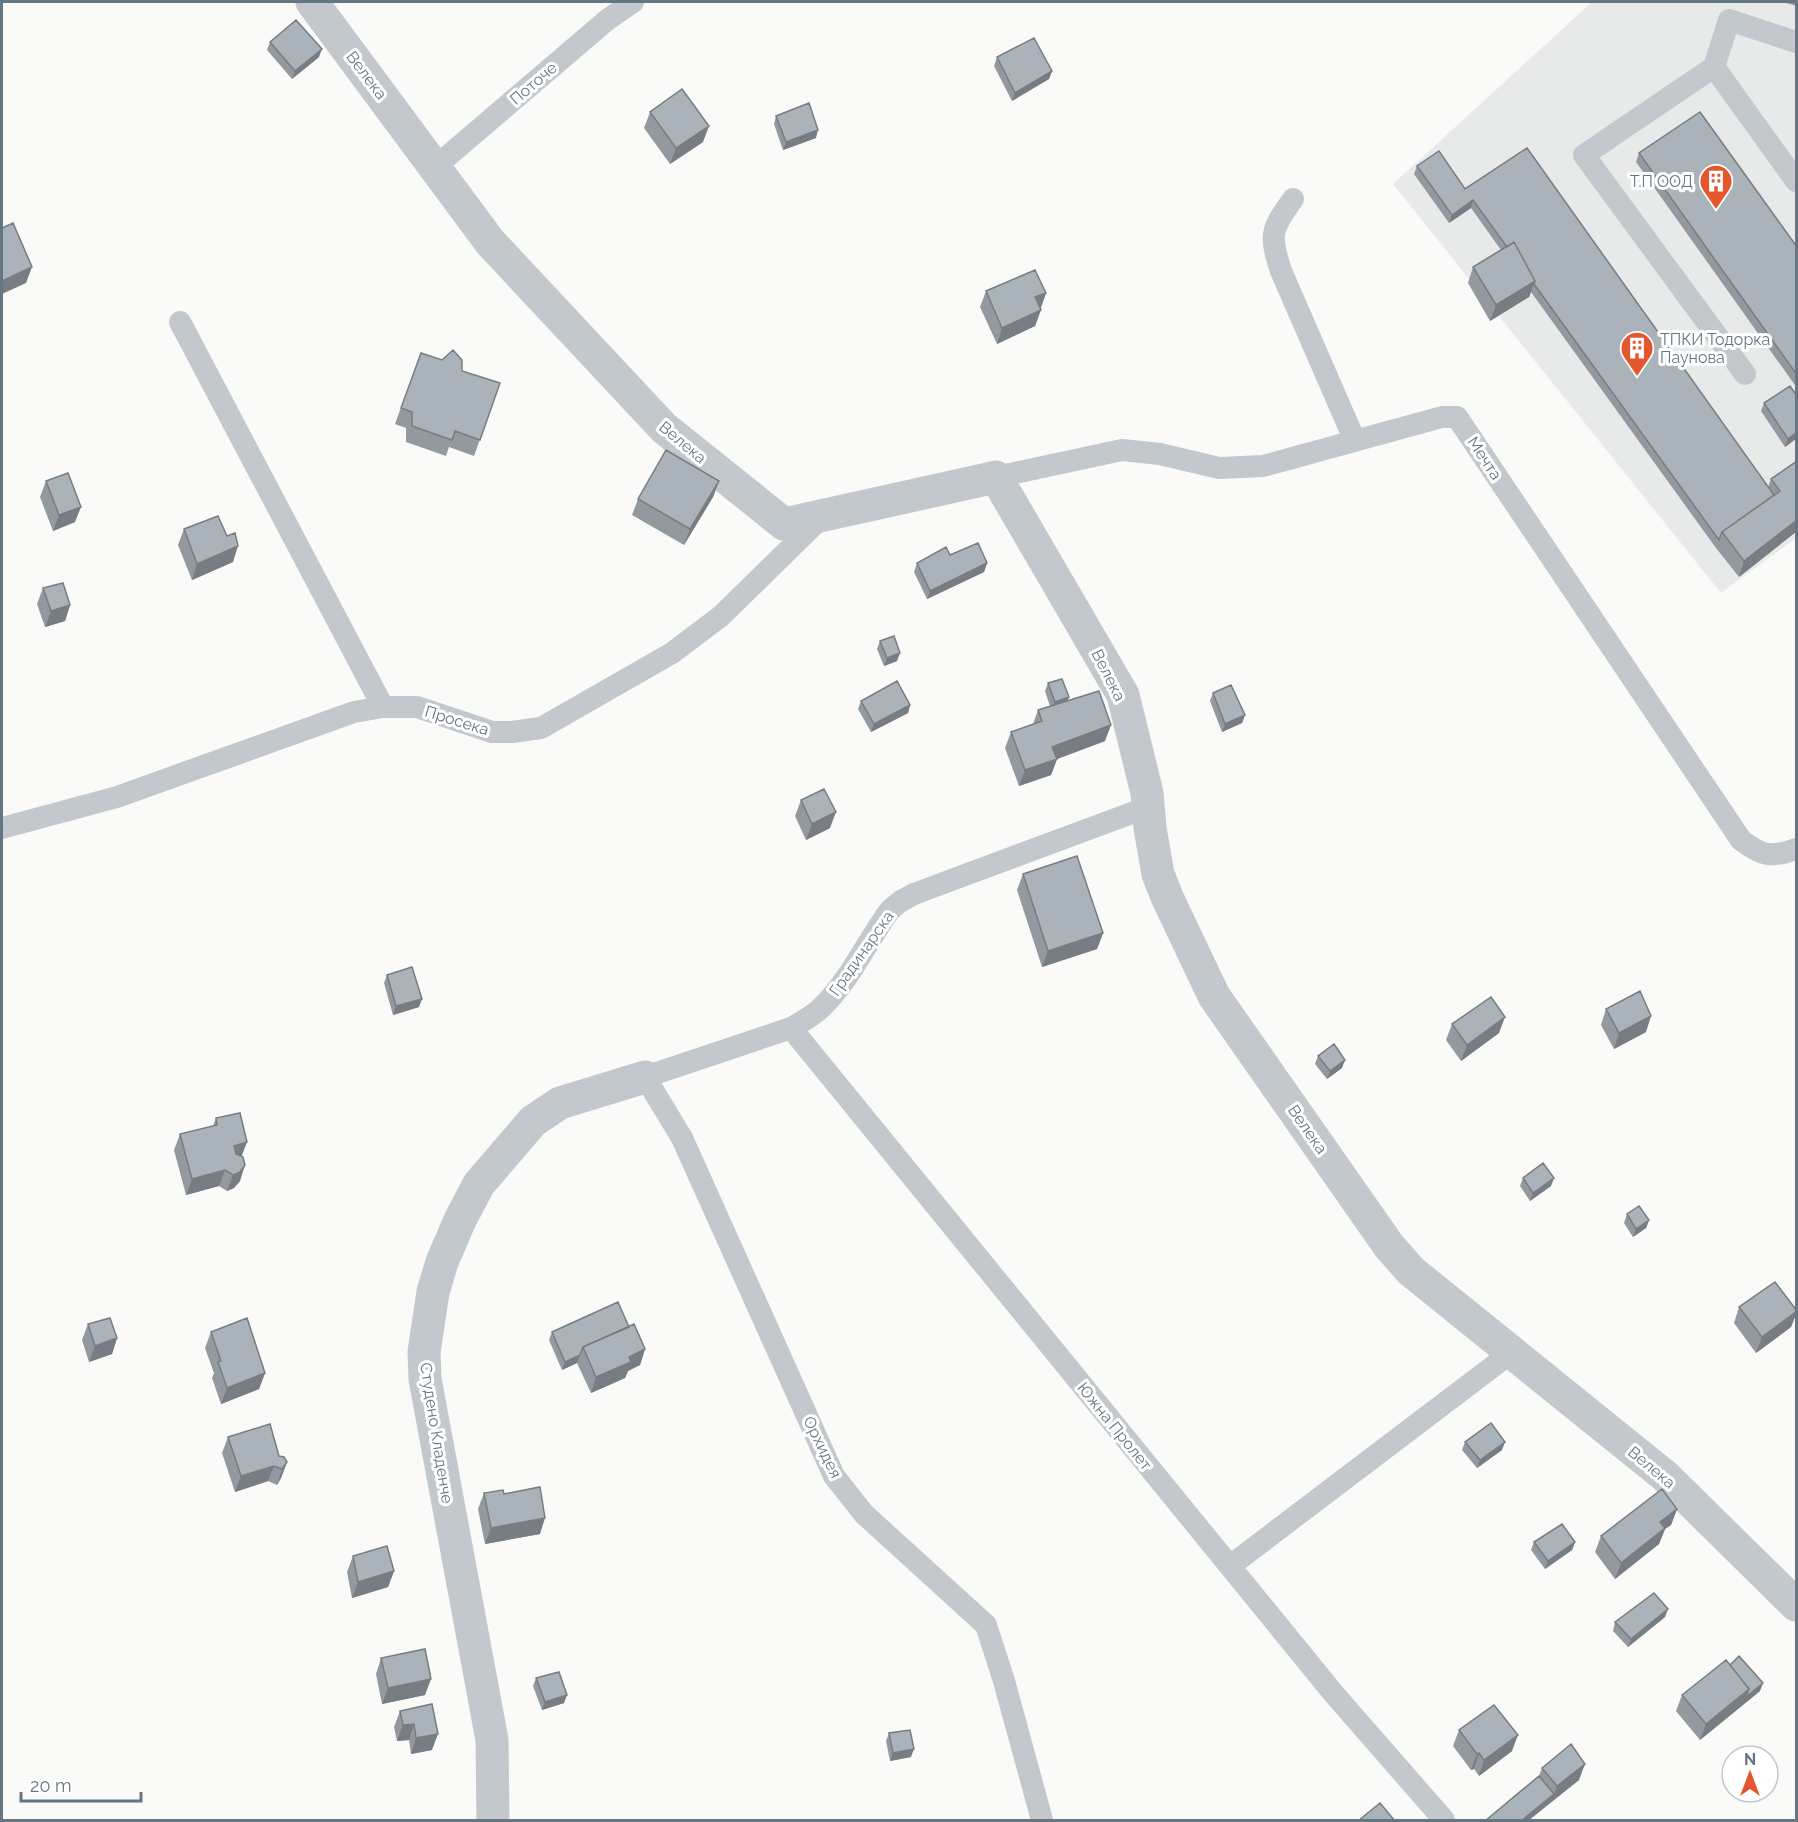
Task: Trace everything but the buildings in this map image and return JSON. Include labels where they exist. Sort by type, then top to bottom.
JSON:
[{"type":"street","name":"Велека","points":[[312,2],[490,242],[664,428],[784,525],[996,477],[1123,695],[1147,793],[1158,874],[1214,996],[1389,1246],[1411,1271],[1665,1476],[1797,1605]]},
{"type":"street","name":"Студено Кладенче","points":[[493,1821],[492,1740],[425,1380],[424,1352],[433,1292],[442,1262],[479,1184],[533,1121],[560,1103],[645,1077]]},
{"type":"lane","name":"Поточе","points":[[435,167],[607,20],[633,2]]},
{"type":"lane","points":[[1745,374],[1584,155],[1714,67],[1729,20],[1797,42]]},
{"type":"lane","points":[[1714,67],[1797,181]]},
{"type":"lane","points":[[1293,199],[1274,226],[1274,250],[1285,282],[1355,441]]},
{"type":"lane","points":[[180,322],[383,707]]},
{"type":"lane","name":"Мечта","points":[[996,477],[1122,450],[1160,454],[1220,468],[1263,466],[1442,417],[1457,417],[1741,840],[1759,854],[1783,854],[1797,849]]},
{"type":"lane","name":"Просека","points":[[2,828],[117,797],[354,712],[383,707],[417,707],[492,732],[541,728],[680,647],[721,616],[822,517]]},
{"type":"lane","name":"Градинарска","points":[[645,1077],[791,1028],[822,1007],[837,989],[890,910],[901,901],[944,882],[1148,807]]},
{"type":"lane","name":"Южна Пролет","points":[[791,1028],[1334,1694],[1444,1821]]},
{"type":"lane","name":"Орхидея","points":[[645,1077],[682,1138],[834,1476],[864,1514],[986,1625],[1004,1681],[1042,1821]]},
{"type":"lane","points":[[1230,1566],[1512,1352]]},
{"type":"shaded area","points":[[1592,2],[1796,2],[1796,538],[1721,593],[1393,184]]},
{"type":"place","name":"Т.П ООД","points":[[1716,210]]},
{"type":"place","name":"ТПКИ Тодорка Паунова","points":[[1637,377]]}]
